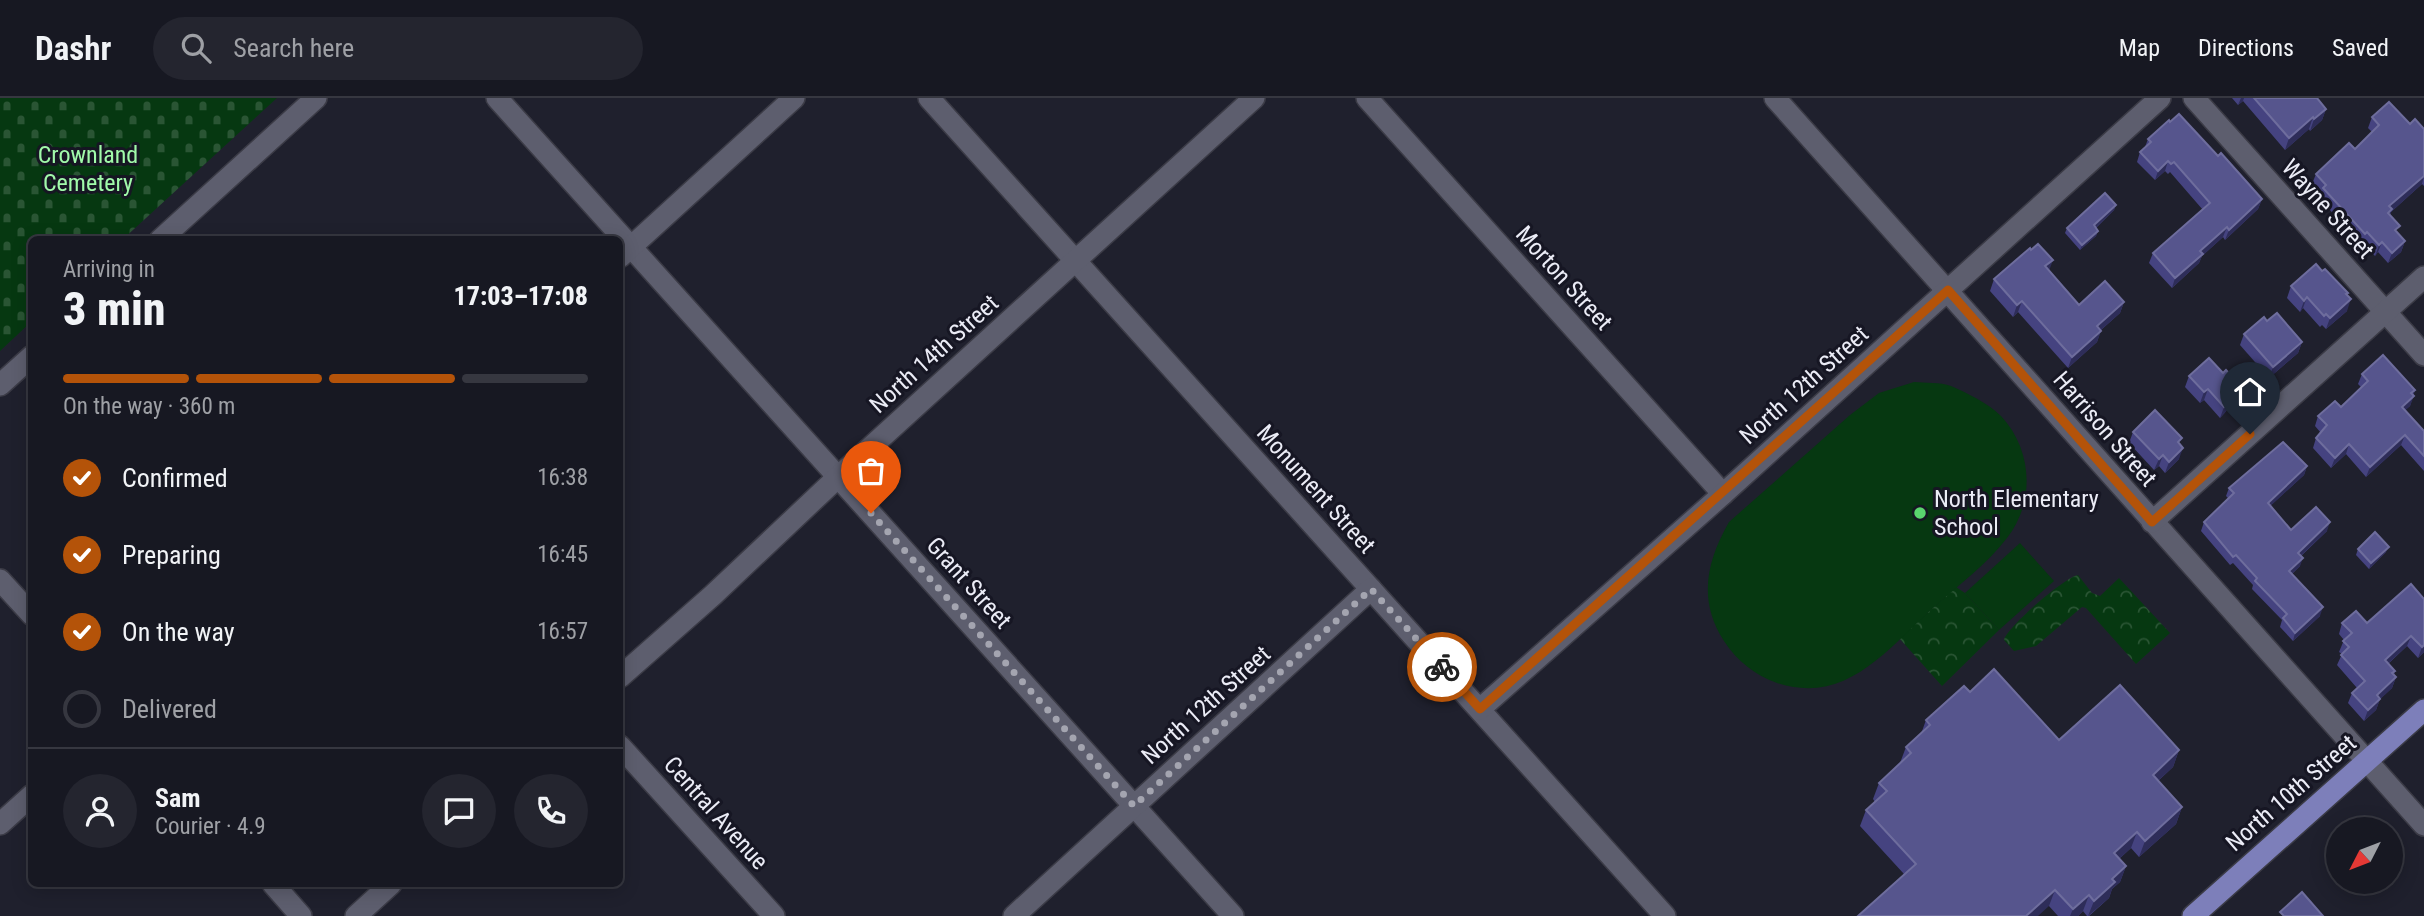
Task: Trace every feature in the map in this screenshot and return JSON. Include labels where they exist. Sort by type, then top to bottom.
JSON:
[{"type":"main road","name":"North 10th Street","points":[[2193,916],[2424,710]]},
{"type":"street","points":[[164,236],[316,98]]},
{"type":"street","name":"Grant Street","points":[[497,98],[612,236]]},
{"type":"street","points":[[625,252],[794,98]]},
{"type":"street","name":"Monument Street","points":[[929,98],[1665,916]]},
{"type":"street","name":"North 14th Street","points":[[623,674],[713,595],[838,477],[1254,98]]},
{"type":"street","name":"Morton Street","points":[[1367,98],[1723,494]]},
{"type":"street","name":"Harrison Street","points":[[1775,98],[2424,825]]},
{"type":"street","name":"North 12th Street","points":[[1480,709],[1723,494],[2160,98]]},
{"type":"street","name":"Wayne Street","points":[[2194,98],[2424,355]]},
{"type":"street","name":"Grant Street","points":[[625,252],[838,477],[1233,916]]},
{"type":"street","points":[[2152,522],[2424,277]]},
{"type":"street","points":[[0,385],[28,360]]},
{"type":"street","points":[[0,580],[28,611]]},
{"type":"street","name":"North 12th Street","points":[[1014,916],[1371,589]]},
{"type":"street","name":"Central Avenue","points":[[623,749],[774,916]]},
{"type":"street","points":[[0,824],[28,799]]},
{"type":"street","points":[[275,887],[302,916]]},
{"type":"street","points":[[356,916],[388,887]]},
{"type":"green space","name":"Crownland Cemetery","points":[[0,98],[277,98],[126,236],[28,236],[28,325],[0,351]]},
{"type":"green space","points":[[1914,382],[1947,385],[1964,392],[1996,411],[2011,429],[2024,459],[2026,476],[2023,508],[2016,523],[1999,548],[1982,565],[1864,669],[1825,687],[1802,688],[1777,683],[1761,676],[1729,648],[1711,611],[1708,596],[1710,567],[1721,537],[1729,522],[1850,415],[1879,393]]},
{"type":"green space","points":[[2020,543],[2054,581],[1999,630],[1965,593]]},
{"type":"green space","points":[[2078,575],[2092,593],[2100,596],[2119,578],[2170,633],[2136,664],[2086,608],[2082,607],[2036,646],[2014,651],[2004,640],[2015,625],[2050,593]]},
{"type":"green space","points":[[1956,587],[1965,593],[1999,630],[1942,686],[1899,638]]},
{"type":"building","points":[[2254,98],[2317,98],[2326,109],[2289,138]]},
{"type":"building","points":[[2389,102],[2410,124],[2415,119],[2424,129],[2424,176],[2389,206],[2392,209],[2388,213],[2400,226],[2395,230],[2405,241],[2392,253],[2382,242],[2379,245],[2367,232],[2365,234],[2323,188],[2326,185],[2316,174],[2349,143],[2355,149],[2379,125],[2372,117]]},
{"type":"building","points":[[2179,114],[2218,156],[2221,153],[2262,199],[2229,230],[2227,227],[2200,251],[2203,254],[2175,278],[2153,253],[2210,203],[2174,162],[2171,164],[2168,161],[2158,171],[2140,152],[2151,142],[2148,139]]},
{"type":"building","points":[[2105,193],[2116,205],[2094,225],[2098,231],[2082,245],[2067,228]]},
{"type":"building","points":[[2038,244],[2053,260],[2045,266],[2079,305],[2105,281],[2124,302],[2097,326],[2101,331],[2072,357],[2022,301],[2017,305],[1994,279]]},
{"type":"building","points":[[2316,264],[2322,271],[2325,269],[2351,299],[2330,318],[2326,314],[2324,316],[2307,297],[2304,301],[2291,286]]},
{"type":"building","points":[[2277,313],[2302,342],[2273,367],[2244,334],[2264,317],[2267,321]]},
{"type":"building","points":[[2383,355],[2415,390],[2411,393],[2414,396],[2402,407],[2424,431],[2424,456],[2405,435],[2370,467],[2349,444],[2335,458],[2316,438],[2327,425],[2318,416],[2335,401],[2341,407],[2368,381],[2362,374]]},
{"type":"building","points":[[2209,358],[2223,373],[2226,370],[2242,387],[2224,407],[2208,389],[2204,392],[2189,376]]},
{"type":"building","points":[[2155,410],[2182,438],[2178,442],[2183,448],[2169,462],[2163,455],[2159,459],[2133,432]]},
{"type":"building","points":[[2283,442],[2307,466],[2268,503],[2291,530],[2316,507],[2330,522],[2298,553],[2303,558],[2289,571],[2323,607],[2295,633],[2283,618],[2287,614],[2204,522],[2234,493],[2229,488]]},
{"type":"building","points":[[2375,532],[2389,547],[2371,563],[2358,549]]},
{"type":"building","points":[[2411,584],[2424,599],[2424,645],[2422,647],[2411,636],[2385,660],[2395,671],[2392,673],[2396,677],[2377,695],[2380,699],[2368,710],[2352,693],[2365,681],[2341,655],[2349,647],[2343,641],[2352,633],[2342,623],[2356,611],[2367,623]]},
{"type":"building","points":[[1994,669],[2059,740],[2120,685],[2179,750],[2153,775],[2182,807],[2145,841],[2137,832],[2114,853],[2126,866],[2112,879],[2115,882],[2094,901],[2089,895],[2073,909],[2055,890],[2026,916],[1858,916],[1916,864],[1866,810],[1887,791],[1879,783],[1911,753],[1906,747],[1930,725],[1926,720],[1964,686],[1970,692]]},
{"type":"building","points":[[2302,892],[2323,916],[2284,916],[2280,912]]},
{"type":"way so far","points":[[871,513],[1134,806],[1371,589],[1442,667]]},
{"type":"place","name":"North Elementary School","points":[[1920,513]]},
{"type":"route","points":[[1442,667],[1480,709],[1948,290],[2152,522],[2250,434]]}]
